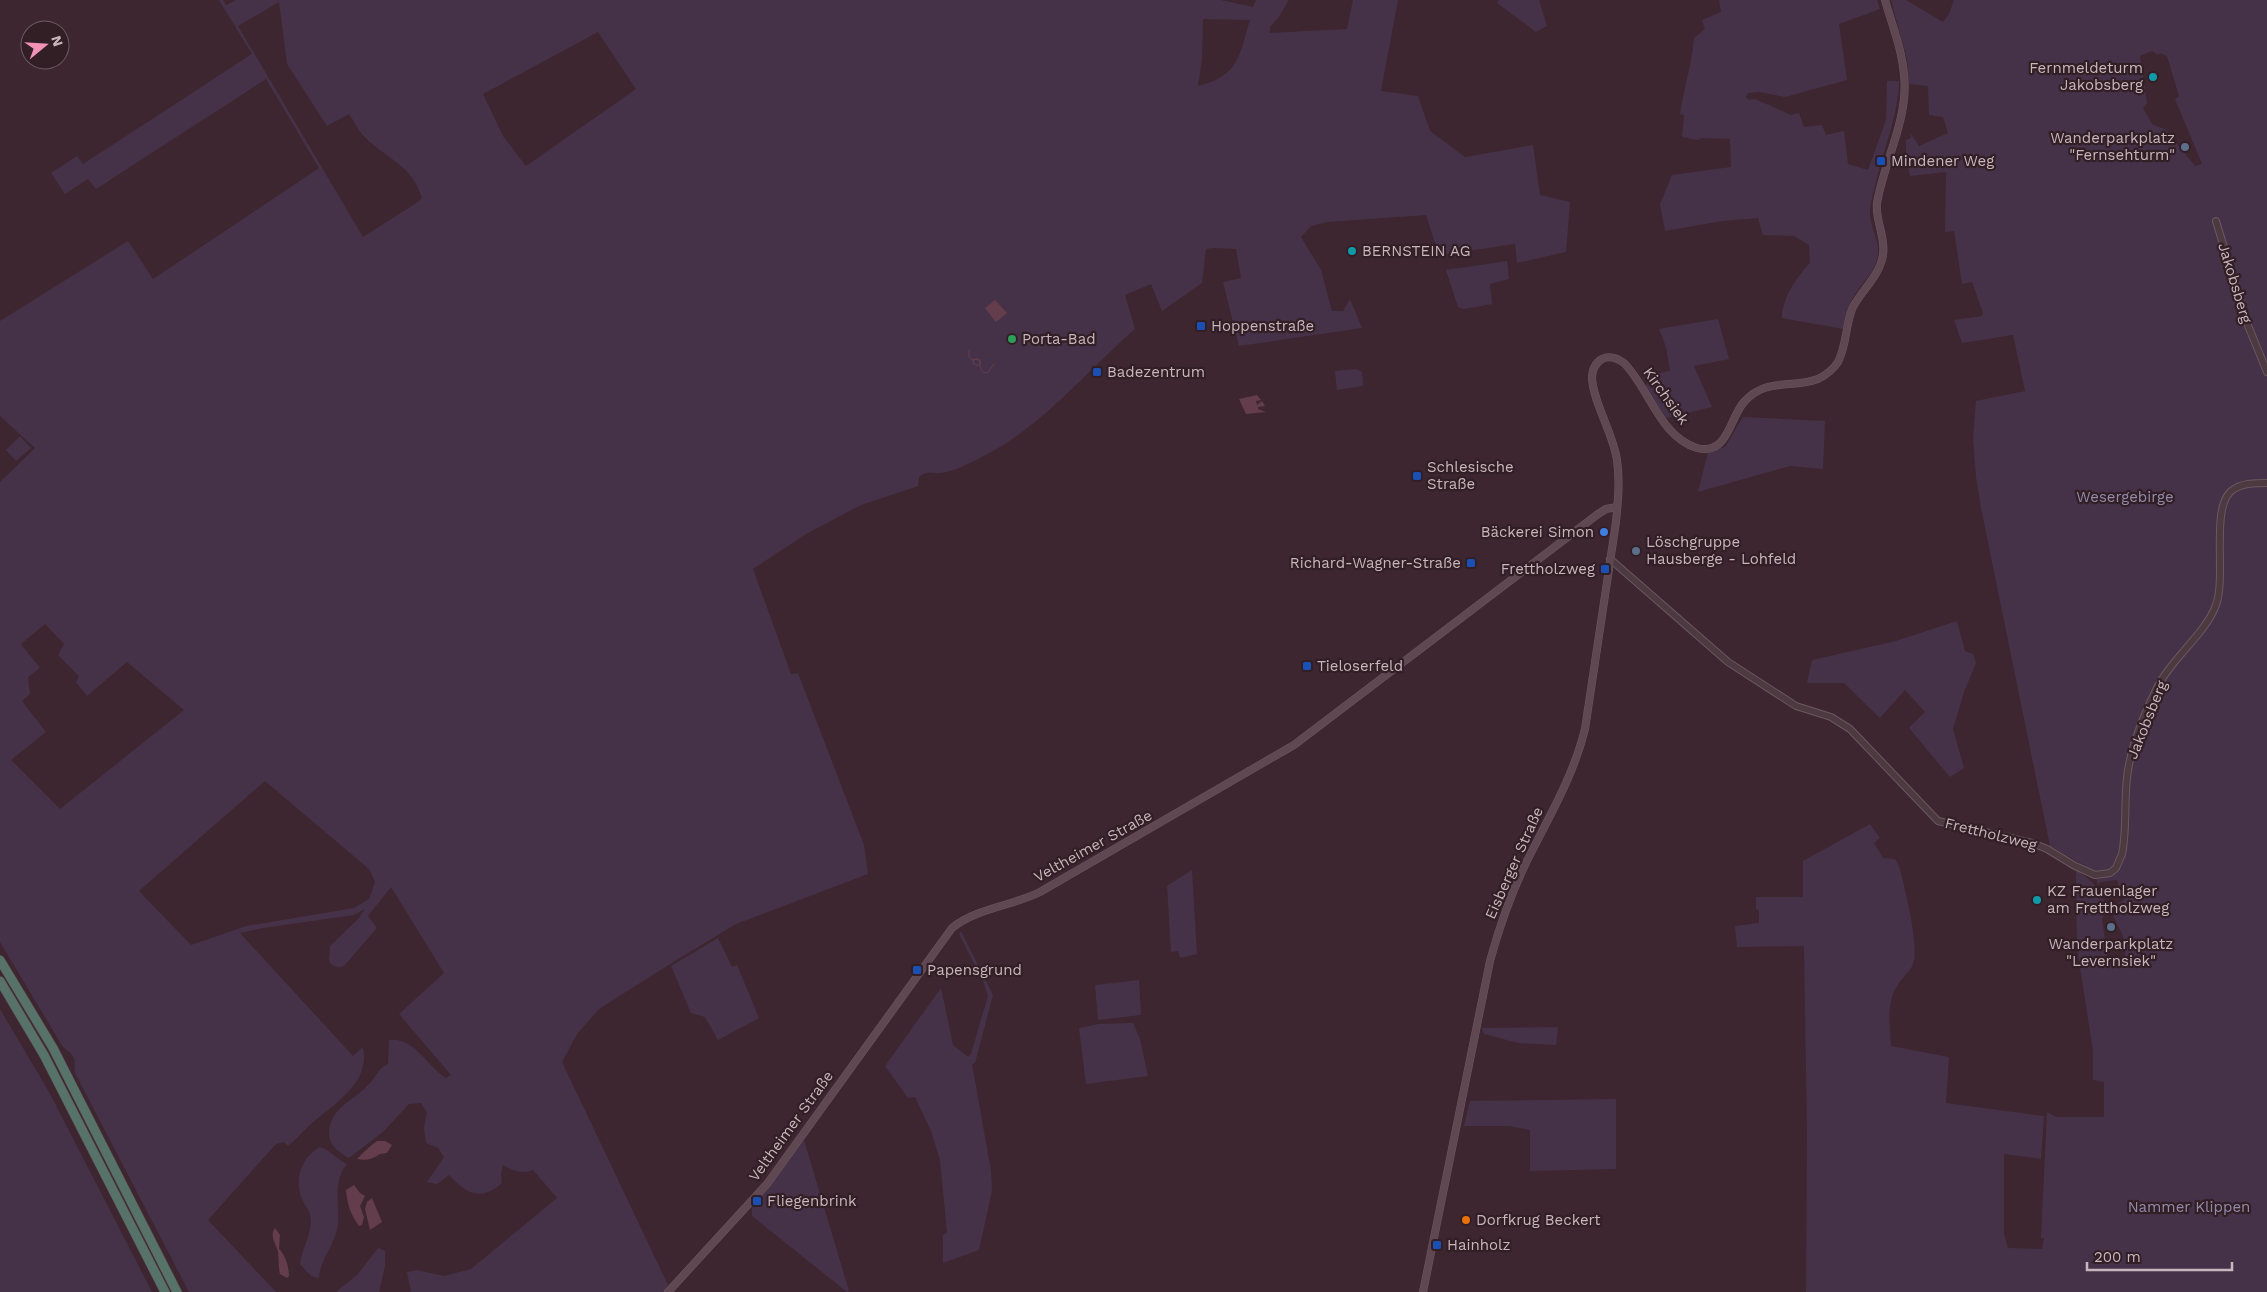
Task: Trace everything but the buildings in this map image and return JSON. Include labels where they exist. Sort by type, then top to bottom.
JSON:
[{"type":"highway","points":[[0,960],[53,1048],[177,1292]]},
{"type":"highway","points":[[0,981],[44,1055],[165,1292]]},
{"type":"main road","name":"Kirchsiek","points":[[1617,507],[1617,459],[1592,380],[1593,370],[1600,360],[1613,358],[1624,363],[1651,403],[1676,435],[1695,447],[1706,449],[1723,442],[1744,402],[1759,391],[1774,385],[1805,382],[1818,378],[1831,370],[1837,362],[1852,309],[1880,266],[1884,253],[1876,215],[1877,203],[1897,128],[1904,86],[1901,57],[1884,0]]},
{"type":"main road","name":"Eisberger Straße","points":[[1423,1292],[1491,956],[1504,914],[1579,753],[1585,729],[1617,507]]},
{"type":"main road","name":"Veltheimer Straße","points":[[668,1292],[767,1184],[952,928],[969,917],[1015,903],[1040,892],[1294,746],[1598,514],[1606,509],[1617,507]]},
{"type":"street","name":"Jakobsberg","points":[[2216,221],[2247,323],[2267,372]]},
{"type":"street","name":"Jakobsberg","points":[[2047,849],[2093,875],[2110,873],[2116,868],[2123,848],[2128,766],[2149,705],[2170,665],[2208,620],[2217,604],[2221,578],[2222,504],[2228,493],[2236,487],[2267,483]]},
{"type":"street","name":"Frettholzweg","points":[[1610,559],[1728,662],[1796,706],[1831,717],[1850,729],[1938,821],[2032,843],[2047,849]]},
{"type":"green space","points":[[219,0],[223,0],[226,5],[236,0],[1221,0],[1253,7],[1256,0],[1289,0],[1270,27],[1270,33],[1347,29],[1353,0],[1398,0],[1381,91],[1418,96],[1430,131],[1465,157],[1533,145],[1540,195],[1570,202],[1566,252],[1517,263],[1515,244],[1439,255],[1426,215],[1327,222],[1311,226],[1301,237],[1321,270],[1332,311],[1343,311],[1350,299],[1362,328],[1239,346],[1223,282],[1241,278],[1236,249],[1206,249],[1202,283],[1162,311],[1151,284],[1125,295],[1135,329],[1053,406],[1019,435],[962,466],[947,472],[924,474],[919,477],[918,486],[861,505],[806,534],[753,569],[791,674],[798,673],[864,845],[868,874],[736,924],[670,964],[599,1009],[577,1034],[562,1062],[668,1285],[664,1292],[411,1292],[407,1272],[417,1270],[444,1276],[471,1269],[557,1198],[533,1170],[518,1171],[503,1165],[502,1183],[494,1189],[480,1194],[468,1191],[449,1175],[437,1184],[427,1182],[444,1157],[438,1148],[426,1143],[424,1128],[427,1112],[421,1103],[409,1104],[383,1132],[349,1158],[338,1151],[330,1141],[329,1132],[331,1124],[338,1111],[361,1092],[381,1068],[388,1064],[389,1040],[398,1040],[406,1043],[446,1078],[451,1075],[399,1014],[444,973],[391,887],[368,916],[377,928],[344,966],[332,965],[329,961],[330,946],[359,918],[365,909],[354,915],[240,933],[353,1056],[363,1047],[364,1060],[356,1082],[349,1092],[288,1146],[284,1142],[276,1144],[208,1220],[276,1292],[189,1292],[75,1073],[74,1058],[63,1047],[0,942],[0,482],[35,448],[0,416],[0,321],[128,241],[153,279],[319,168],[266,79],[96,189],[88,179],[65,194],[51,173],[77,156],[83,164],[252,54]],"holes":[[[279,2],[287,64],[327,126],[349,114],[362,134],[411,177],[422,198],[363,237],[238,26]],[[1203,19],[1250,20],[1240,54],[1230,70],[1222,77],[1198,86],[1202,59]],[[598,32],[636,89],[526,166],[503,136],[483,94]],[[45,624],[64,644],[58,655],[79,676],[76,682],[87,696],[127,662],[184,710],[60,809],[11,760],[46,732],[22,701],[30,694],[28,677],[40,668],[21,644]],[[265,781],[370,870],[375,882],[369,899],[354,908],[246,926],[191,945],[139,891]]]},
{"type":"green space","points":[[1499,0],[1539,0],[1547,26],[1536,32],[1497,3]]},
{"type":"green space","points":[[1719,0],[1877,0],[1880,9],[1839,24],[1847,80],[1785,97],[1759,92],[1748,93],[1746,97],[1749,100],[1755,99],[1791,115],[1799,113],[1804,127],[1822,125],[1826,135],[1844,131],[1848,164],[1868,170],[1886,120],[1887,81],[1899,81],[1896,107],[1870,208],[1878,248],[1877,260],[1873,270],[1852,300],[1843,329],[1782,318],[1787,296],[1810,263],[1809,245],[1794,236],[1763,235],[1758,218],[1723,221],[1665,231],[1660,204],[1672,175],[1731,167],[1730,139],[1701,138],[1698,140],[1682,137],[1684,115],[1680,114],[1694,38],[1705,29],[1702,20],[1721,12]]},
{"type":"green space","name":"Wesergebirge","points":[[1891,0],[1906,0],[1943,22],[1949,14],[1954,0],[2267,0],[2267,1292],[1806,1292],[1807,1132],[1804,946],[1737,947],[1735,926],[1759,923],[1756,897],[1803,897],[1803,861],[1870,824],[1880,838],[1874,843],[1883,858],[1895,859],[1899,866],[1913,931],[1915,956],[1913,964],[1899,983],[1891,1000],[1891,1046],[1949,1057],[1946,1103],[2044,1116],[2041,1159],[2004,1154],[2004,1234],[2008,1248],[2042,1249],[2044,1238],[2041,1238],[2047,1112],[2056,1117],[2104,1117],[2104,1082],[2093,1080],[2093,1051],[2077,948],[2076,871],[2092,882],[2106,905],[2108,911],[2102,918],[2107,955],[2113,958],[2125,956],[2123,936],[2113,916],[2116,913],[2113,907],[2124,900],[2117,880],[2100,882],[2098,885],[2094,871],[2050,846],[1981,508],[1973,438],[1976,401],[2025,391],[2013,335],[1962,343],[1954,320],[1982,316],[1983,313],[1972,282],[1962,284],[1954,231],[1945,232],[1946,172],[1910,176],[1906,156],[1906,140],[1911,138],[1911,134],[1919,146],[1948,133],[1943,117],[1929,115],[1928,86],[1909,84],[1907,59]],"holes":[[[2152,51],[2158,55],[2160,53],[2167,56],[2179,96],[2175,99],[2202,164],[2195,166],[2165,129],[2153,125],[2143,108],[2147,103],[2140,56]]]},
{"type":"green space","points":[[1507,261],[1509,279],[1490,284],[1492,304],[1464,309],[1458,307],[1446,270]]},
{"type":"green space","points":[[1718,319],[1729,359],[1694,366],[1712,407],[1666,418],[1644,388],[1647,383],[1645,376],[1670,371],[1666,347],[1659,329]]},
{"type":"green space","points":[[1356,369],[1362,372],[1363,386],[1337,390],[1335,371]]},
{"type":"green space","points":[[1743,417],[1825,421],[1823,469],[1790,466],[1698,492],[1708,452],[1725,447]]},
{"type":"green space","points":[[20,436],[31,448],[16,461],[6,450]]},
{"type":"green space","points":[[1957,621],[1965,651],[1973,654],[1976,663],[1964,692],[1953,729],[1964,768],[1950,777],[1909,728],[1925,712],[1905,690],[1880,718],[1844,683],[1807,683],[1812,660],[1896,641]]},
{"type":"green space","points":[[1192,870],[1197,954],[1180,958],[1178,951],[1171,952],[1167,886]]},
{"type":"green space","points":[[961,931],[993,995],[975,1063],[972,1064],[991,1171],[992,1191],[979,1250],[943,1263],[943,1235],[947,1232],[940,1160],[931,1131],[915,1097],[908,1098],[885,1066],[941,988],[953,1045],[968,1057],[971,1054],[988,996],[983,981],[959,934]]},
{"type":"green space","points":[[718,938],[732,967],[737,965],[759,1018],[718,1040],[705,1017],[691,1013],[671,966]]},
{"type":"green space","points":[[1139,980],[1141,1015],[1098,1020],[1095,985]]},
{"type":"green space","points":[[0,1009],[49,1092],[152,1292],[0,1292]]},
{"type":"green space","points":[[1133,1023],[1140,1039],[1148,1076],[1086,1084],[1079,1028],[1099,1024]]},
{"type":"green space","points":[[1558,1027],[1556,1045],[1518,1043],[1484,1034],[1482,1028]]},
{"type":"green space","points":[[1616,1099],[1616,1169],[1530,1171],[1530,1130],[1509,1126],[1464,1126],[1470,1101]]},
{"type":"green space","points":[[804,1140],[849,1291],[847,1292],[752,1216],[752,1208]]},
{"type":"green space","points":[[320,1147],[347,1164],[342,1171],[338,1185],[337,1231],[322,1264],[319,1278],[316,1278],[300,1264],[311,1219],[300,1193],[299,1178],[308,1157]]},
{"type":"green space","points":[[378,1248],[385,1251],[385,1266],[379,1292],[336,1292],[358,1274]]},
{"type":"shaded area","points":[[995,300],[1007,313],[996,322],[985,308]]},
{"type":"shaded area","points":[[1257,395],[1261,400],[1256,401],[1257,405],[1262,401],[1265,406],[1258,407],[1258,409],[1266,412],[1246,414],[1239,399]]},
{"type":"shaded area","points":[[377,1141],[385,1141],[392,1145],[387,1153],[369,1159],[357,1159],[367,1150]]},
{"type":"shaded area","points":[[354,1185],[365,1196],[360,1206],[364,1217],[362,1225],[359,1226],[350,1209],[346,1190]]},
{"type":"shaded area","points":[[372,1198],[382,1222],[370,1230],[365,1209],[367,1202]]},
{"type":"shaded area","points":[[275,1228],[280,1235],[279,1249],[287,1265],[289,1276],[287,1278],[280,1274],[278,1252],[273,1237]]},
{"type":"waterway","points":[[969,350],[969,357],[972,360],[973,360],[974,360],[975,359],[980,360],[980,364],[978,366],[973,363],[974,359],[979,360],[980,362],[980,364],[980,367],[984,373],[988,372],[994,364]]},
{"type":"place","name":"Fernmeldeturm Jakobsberg","points":[[2153,77]]},
{"type":"place","name":"Wanderparkplatz \"Fernsehturm\"","points":[[2185,147]]},
{"type":"place","name":"Mindener Weg","points":[[1881,161]]},
{"type":"place","name":"BERNSTEIN AG","points":[[1352,251]]},
{"type":"place","name":"Hoppenstraße","points":[[1201,326]]},
{"type":"place","name":"Porta-Bad","points":[[1012,339]]},
{"type":"place","name":"Badezentrum","points":[[1097,372]]},
{"type":"place","name":"Schlesische Straße","points":[[1417,476]]},
{"type":"place","name":"Bäckerei Simon","points":[[1604,532]]},
{"type":"place","name":"Löschgruppe Hausberge - Lohfeld","points":[[1636,551]]},
{"type":"place","name":"Richard-Wagner-Straße","points":[[1471,563]]},
{"type":"place","name":"Frettholzweg","points":[[1605,569]]},
{"type":"place","name":"Tieloserfeld","points":[[1307,666]]},
{"type":"place","name":"KZ Frauenlager am Frettholzweg","points":[[2037,900]]},
{"type":"place","name":"Wanderparkplatz \"Levernsiek\"","points":[[2111,927]]},
{"type":"place","name":"Papensgrund","points":[[917,970]]},
{"type":"place","name":"Fliegenbrink","points":[[757,1201]]},
{"type":"place","name":"Dorfkrug Beckert","points":[[1466,1220]]},
{"type":"place","name":"Hainholz","points":[[1437,1245]]},
{"type":"park label","name":"Nammer Klippen","points":[[2189,1207]]}]
